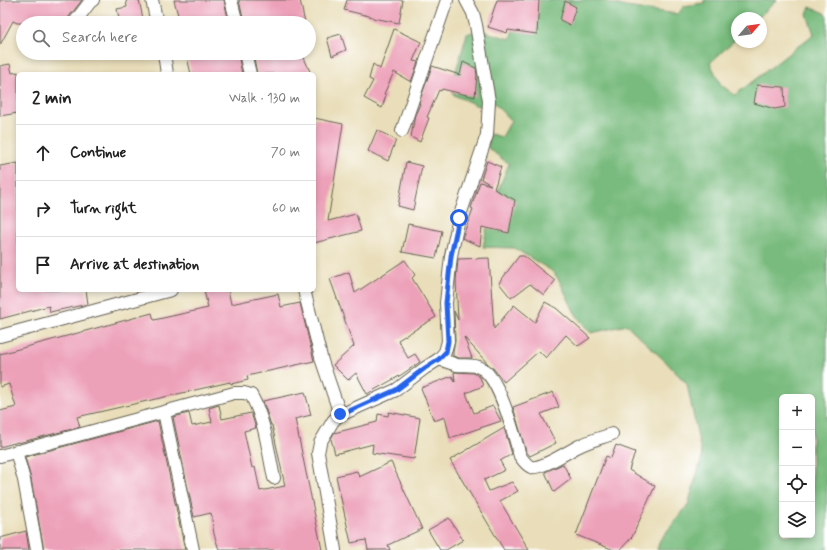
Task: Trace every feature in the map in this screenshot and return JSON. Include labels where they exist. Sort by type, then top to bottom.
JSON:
[{"type":"street","points":[[79,16],[93,0]]},
{"type":"street","points":[[152,0],[156,16]]},
{"type":"street","points":[[231,0],[235,16]]},
{"type":"street","points":[[402,131],[447,0]]},
{"type":"street","points":[[335,550],[318,453],[320,443],[333,421],[340,414],[396,390],[439,359],[446,352],[448,341],[446,303],[451,256],[459,218],[487,135],[489,101],[476,25],[473,13],[466,0]]},
{"type":"street","points":[[165,60],[167,72]]},
{"type":"street","points":[[247,60],[250,72]]},
{"type":"street","points":[[0,336],[164,292]]},
{"type":"street","points":[[305,292],[322,361],[340,414]]},
{"type":"street","points":[[439,359],[458,365],[480,367],[486,372],[495,384],[508,414],[520,456],[529,466],[533,467],[542,465],[578,446],[612,434]]},
{"type":"street","points":[[0,456],[234,393],[244,393],[251,395],[264,427],[274,478]]},
{"type":"street","points":[[164,412],[193,550]]},
{"type":"street","points":[[16,452],[24,480],[37,550]]},
{"type":"green space","points":[[522,0],[599,0],[626,7],[678,14],[684,6],[704,3],[704,0],[777,0],[764,12],[731,12],[731,44],[710,63],[721,85],[735,95],[814,34],[807,14],[810,7],[823,12],[827,16],[827,550],[657,550],[660,540],[688,505],[702,457],[687,384],[627,325],[591,333],[575,313],[559,280],[552,271],[514,248],[483,247],[491,207],[509,164],[488,148],[490,134],[502,137],[511,121],[494,103],[478,106],[454,95],[446,77],[455,74],[467,34],[479,30],[510,39]]},
{"type":"building","points":[[0,0],[82,0],[70,16],[16,16],[16,22],[13,21],[0,45]]},
{"type":"building","points":[[126,0],[139,0],[142,16],[118,16],[117,9],[127,7]]},
{"type":"building","points":[[174,0],[224,0],[227,16],[178,16]]},
{"type":"building","points":[[239,0],[300,0],[303,16],[242,16]]},
{"type":"building","points":[[347,0],[403,0],[399,23],[344,10]]},
{"type":"building","points":[[497,0],[539,0],[537,34],[508,30],[507,33],[488,27]]},
{"type":"building","points":[[565,1],[576,7],[570,25],[560,20]]},
{"type":"building","points":[[394,29],[421,42],[413,61],[418,62],[411,82],[394,72],[384,94],[386,95],[382,108],[364,98],[373,81],[369,79],[373,64],[380,69]]},
{"type":"building","points":[[341,34],[346,50],[332,56],[327,38]]},
{"type":"building","points":[[188,60],[239,60],[242,72],[191,72]]},
{"type":"building","points":[[254,60],[305,60],[310,72],[257,72]]},
{"type":"building","points":[[463,62],[476,68],[477,75],[475,97],[442,89],[441,91],[439,90],[427,117],[429,118],[420,142],[411,137],[415,115],[432,66],[460,75]]},
{"type":"building","points":[[10,64],[12,73],[16,72],[16,113],[0,116],[0,66]]},
{"type":"building","points":[[757,85],[784,87],[785,107],[775,109],[754,103]]},
{"type":"building","points":[[316,118],[343,124],[328,221],[356,214],[361,231],[316,242]]},
{"type":"building","points":[[377,130],[396,140],[388,161],[368,151]]},
{"type":"building","points":[[487,161],[501,167],[494,189],[515,200],[509,233],[482,227],[480,246],[462,238],[473,209],[471,208],[480,182],[491,185],[481,179]]},
{"type":"building","points":[[406,162],[422,166],[413,210],[398,206]]},
{"type":"building","points":[[16,163],[16,292],[86,292],[88,304],[50,312],[49,306],[0,319],[0,166]]},
{"type":"building","points":[[408,224],[442,231],[436,258],[402,252]]},
{"type":"building","points":[[519,256],[524,256],[555,281],[544,295],[530,284],[511,298],[499,283]]},
{"type":"building","points":[[489,258],[494,329],[514,305],[535,322],[545,302],[556,308],[590,338],[578,346],[566,335],[546,358],[539,351],[504,382],[464,337],[472,358],[459,358],[453,356],[455,341],[454,311],[458,320],[456,280],[458,259]]},
{"type":"building","points":[[405,260],[415,275],[412,278],[436,317],[398,340],[408,358],[415,354],[420,362],[401,375],[367,394],[356,373],[348,380],[333,365],[354,346],[330,279],[349,272],[355,293]]},
{"type":"building","points":[[204,292],[228,292],[231,304],[278,294],[281,307],[300,303],[314,361],[247,376],[248,380],[231,384],[230,382],[77,417],[80,427],[0,447],[0,411],[16,407],[9,384],[0,387],[0,354],[152,313],[154,320],[208,308]]},
{"type":"building","points":[[454,372],[474,373],[480,377],[483,386],[466,393],[474,413],[493,406],[501,421],[450,438],[445,417],[434,421],[421,388],[452,376],[455,382]]},
{"type":"building","points":[[305,392],[311,415],[295,419],[322,550],[219,550],[214,534],[211,513],[194,517],[173,417],[189,413],[192,426],[212,422],[209,408],[219,405],[222,419],[251,413],[256,428],[244,431],[252,468],[255,467],[260,491],[285,486],[272,425],[263,401]]},
{"type":"building","points":[[553,392],[559,407],[541,414],[556,443],[530,456],[526,451],[513,407]]},
{"type":"building","points":[[389,412],[420,418],[414,459],[372,453],[373,444],[335,454],[331,439],[334,433],[377,422],[378,414],[388,416]]},
{"type":"building","points":[[158,421],[185,550],[44,550],[31,479],[25,457]]},
{"type":"building","points":[[504,428],[512,454],[500,461],[505,470],[484,480],[489,491],[512,482],[518,491],[500,501],[529,550],[504,550],[450,460]]},
{"type":"building","points":[[616,445],[635,452],[629,470],[655,486],[632,537],[620,550],[614,550],[576,535],[606,456],[611,458]]},
{"type":"building","points":[[391,462],[422,529],[388,545],[390,550],[368,550],[366,540],[351,543],[336,476],[357,471],[359,477]]},
{"type":"building","points":[[563,464],[571,479],[554,492],[545,472]]},
{"type":"building","points":[[449,518],[463,540],[446,550],[440,550],[428,530]]},
{"type":"building","points":[[26,531],[29,550],[0,550],[0,538]]},
{"type":"route","points":[[340,414],[396,390],[439,359],[446,352],[448,341],[446,303],[451,256],[459,218]]}]
